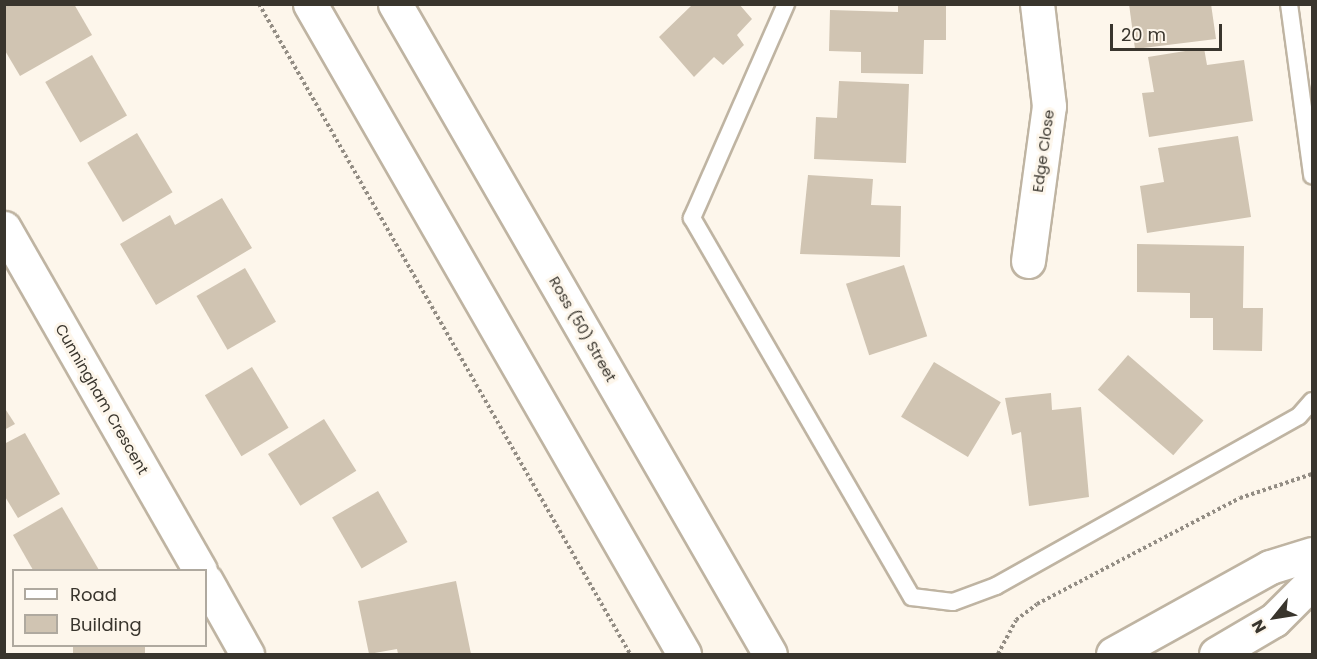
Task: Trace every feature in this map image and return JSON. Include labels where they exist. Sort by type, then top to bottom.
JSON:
[{"type":"main road","points":[[310,4],[684,654]]},
{"type":"main road","name":"Ross (50) Street","points":[[395,4],[770,654]]},
{"type":"main road","name":"Edge Close","points":[[1028,261],[1050,106],[1037,4]]},
{"type":"main road","name":"Cunningham Crescent","points":[[4,228],[199,569]]},
{"type":"main road","points":[[1113,654],[1270,567],[1312,554]]},
{"type":"main road","points":[[1216,654],[1274,620],[1312,582]]},
{"type":"main road","points":[[207,583],[247,654]]},
{"type":"lane","points":[[786,4],[692,218],[912,597],[953,602],[996,586],[1299,416],[1312,400]]},
{"type":"lane","points":[[1289,4],[1312,175]]},
{"type":"path","points":[[259,4],[630,654]]},
{"type":"path","points":[[998,654],[1016,620],[1037,604],[1240,498],[1312,474]]},
{"type":"building","points":[[4,4],[74,4],[92,35],[20,76],[4,49]]},
{"type":"building","points":[[693,4],[739,4],[752,19],[737,35],[744,45],[723,65],[714,57],[694,77],[659,37]]},
{"type":"building","points":[[898,4],[946,4],[946,40],[924,40],[923,74],[861,73],[861,52],[829,51],[830,10],[898,12]]},
{"type":"building","points":[[1129,4],[1211,4],[1216,39],[1135,49]]},
{"type":"building","points":[[1204,48],[1207,65],[1244,60],[1253,121],[1149,137],[1142,93],[1154,92],[1148,57]]},
{"type":"building","points":[[92,55],[127,116],[80,143],[45,82]]},
{"type":"building","points":[[839,81],[909,84],[906,163],[814,159],[816,117],[837,118]]},
{"type":"building","points":[[137,133],[173,192],[123,222],[87,163]]},
{"type":"building","points":[[1238,136],[1251,217],[1147,233],[1140,186],[1164,182],[1158,148]]},
{"type":"building","points":[[808,175],[873,179],[871,205],[901,206],[900,257],[800,254]]},
{"type":"building","points":[[222,198],[252,248],[156,305],[120,244],[170,215],[175,225]]},
{"type":"building","points":[[1137,244],[1244,246],[1243,308],[1263,308],[1262,351],[1213,350],[1213,318],[1190,318],[1190,293],[1137,292]]},
{"type":"building","points":[[904,265],[927,336],[869,355],[846,284]]},
{"type":"building","points":[[245,268],[276,322],[228,350],[197,296]]},
{"type":"building","points":[[1128,355],[1203,421],[1173,455],[1098,390]]},
{"type":"building","points":[[934,362],[1001,402],[968,457],[901,417]]},
{"type":"building","points":[[252,367],[289,428],[241,456],[205,395]]},
{"type":"building","points":[[1051,393],[1052,410],[1081,407],[1089,497],[1029,506],[1021,432],[1012,435],[1005,398]]},
{"type":"building","points":[[4,407],[15,424],[4,430]]},
{"type":"building","points":[[324,419],[356,471],[300,506],[268,454]]},
{"type":"building","points":[[25,433],[60,494],[18,518],[4,495],[4,444]]},
{"type":"building","points":[[378,491],[408,542],[362,569],[332,518]]},
{"type":"building","points":[[62,507],[98,569],[32,569],[13,535]]},
{"type":"building","points":[[456,581],[471,654],[398,654],[397,649],[369,654],[358,601]]},
{"type":"building","points":[[73,647],[145,647],[145,654],[73,654]]}]
